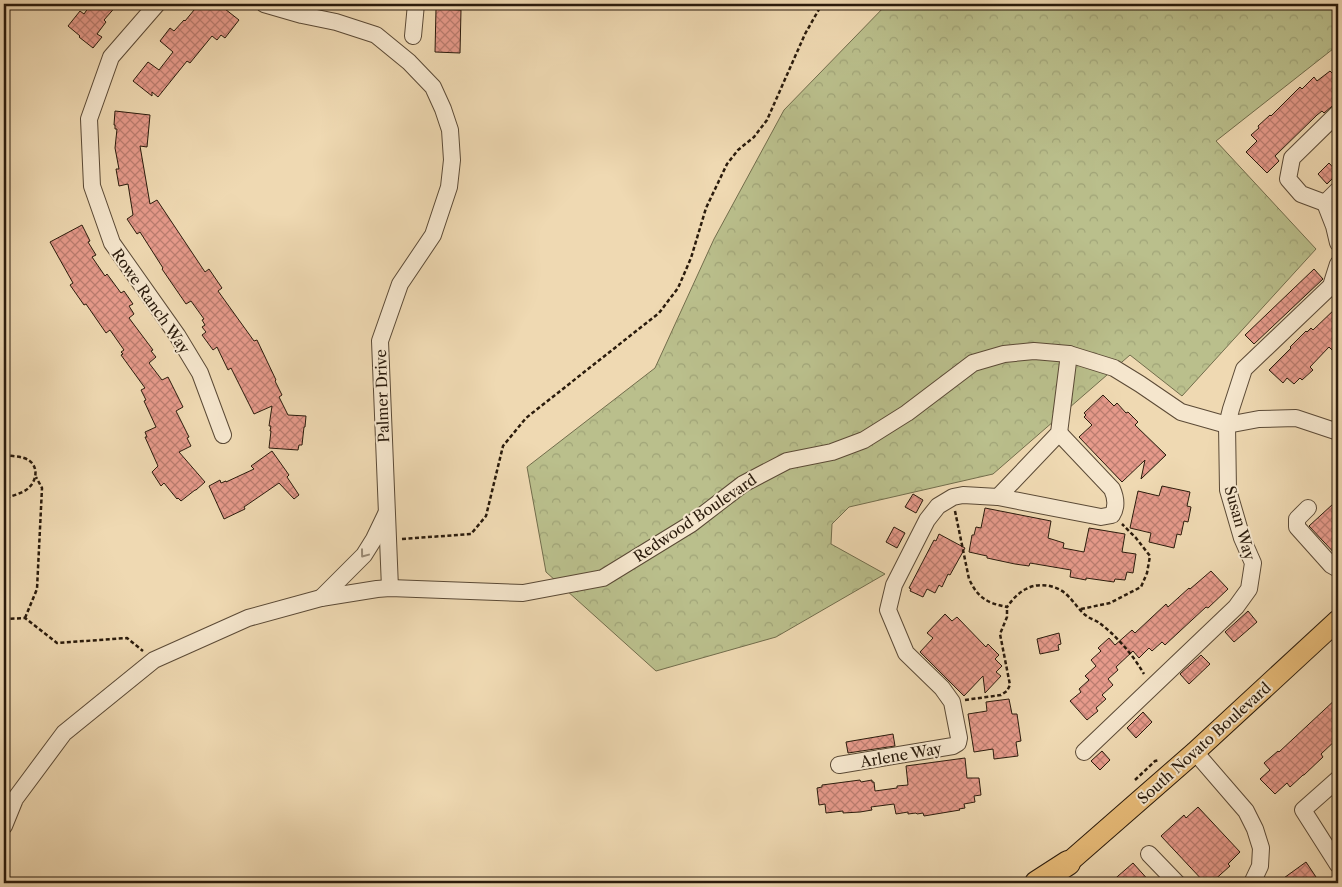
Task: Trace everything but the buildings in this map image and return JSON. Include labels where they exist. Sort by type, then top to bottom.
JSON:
[{"type":"highway","points":[[1037,883],[1068,863]]},
{"type":"highway","points":[[1048,883],[1068,863]]},
{"type":"main road","name":"South Novato Boulevard","points":[[1068,863],[1195,752],[1338,620]]},
{"type":"street","name":"Rowe Ranch Way","points":[[157,4],[111,56],[89,119],[92,186],[112,243],[177,335],[200,373],[223,435]]},
{"type":"street","name":"Palmer Drive","points":[[264,4],[336,22],[376,35],[409,62],[433,87],[450,130],[452,160],[449,187],[433,235],[400,284],[380,341],[390,588]]},
{"type":"street","points":[[413,36],[416,4]]},
{"type":"street","points":[[1338,113],[1292,158],[1288,179],[1301,194],[1324,204],[1334,226],[1338,243]]},
{"type":"street","points":[[1324,204],[1338,190]]},
{"type":"street","name":"Susan Way","points":[[1084,752],[1236,607],[1249,589],[1254,563],[1242,538],[1228,490],[1227,425],[1244,369],[1331,286],[1338,264]]},
{"type":"street","name":"Redwood Boulevard","points":[[4,826],[15,799],[64,733],[154,660],[248,618],[321,598],[390,588],[523,593],[602,578],[690,524],[743,484],[787,461],[832,452],[864,440],[908,413],[973,363],[1004,354],[1034,351],[1069,354],[1114,368],[1181,412],[1227,425],[1259,419],[1296,418],[1337,428]]},
{"type":"street","points":[[998,496],[1059,433],[1069,354]]},
{"type":"street","points":[[1059,433],[1112,490],[1115,498],[1112,515]]},
{"type":"street","name":"Arlene Way","points":[[839,765],[953,746],[958,743],[952,702],[942,688],[906,653],[888,610],[894,584],[904,563],[927,520],[938,506],[953,497],[963,495],[998,496],[1101,517],[1112,515]]},
{"type":"street","points":[[1308,508],[1297,519],[1297,527],[1338,569]]},
{"type":"street","points":[[321,598],[364,555],[387,512]]},
{"type":"street","points":[[1195,752],[1246,811],[1255,828],[1260,848],[1260,866],[1252,883]]},
{"type":"street","points":[[1338,779],[1303,810],[1338,865]]},
{"type":"street","points":[[1149,854],[1176,883]]},
{"type":"path","points":[[388,540],[471,534],[486,516],[503,446],[526,418],[659,314],[678,288],[691,258],[706,208],[727,164],[738,150],[754,137],[767,120],[805,34],[822,4]]},
{"type":"path","points":[[4,455],[29,460],[36,471],[34,483],[28,488],[4,499]]},
{"type":"path","points":[[25,618],[37,589],[42,488],[36,477]]},
{"type":"path","points":[[956,513],[969,579],[973,588],[988,602],[1007,607]]},
{"type":"path","points":[[1081,609],[1110,603],[1141,587],[1147,573],[1150,556],[1136,538],[1112,515]]},
{"type":"path","points":[[952,702],[1001,695],[1007,691],[1010,685],[1000,634],[1007,617],[1007,607],[1018,594],[1027,588],[1046,585],[1064,592],[1087,616],[1111,633],[1136,661],[1152,688]]},
{"type":"path","points":[[4,619],[25,618],[58,643],[127,638],[154,660]]},
{"type":"green space","points":[[887,4],[1338,4],[1338,45],[1216,141],[1316,249],[1182,396],[1130,355],[993,474],[849,507],[832,524],[831,544],[885,574],[776,637],[656,671],[546,572],[527,467],[655,368],[714,239],[784,110]]}]
